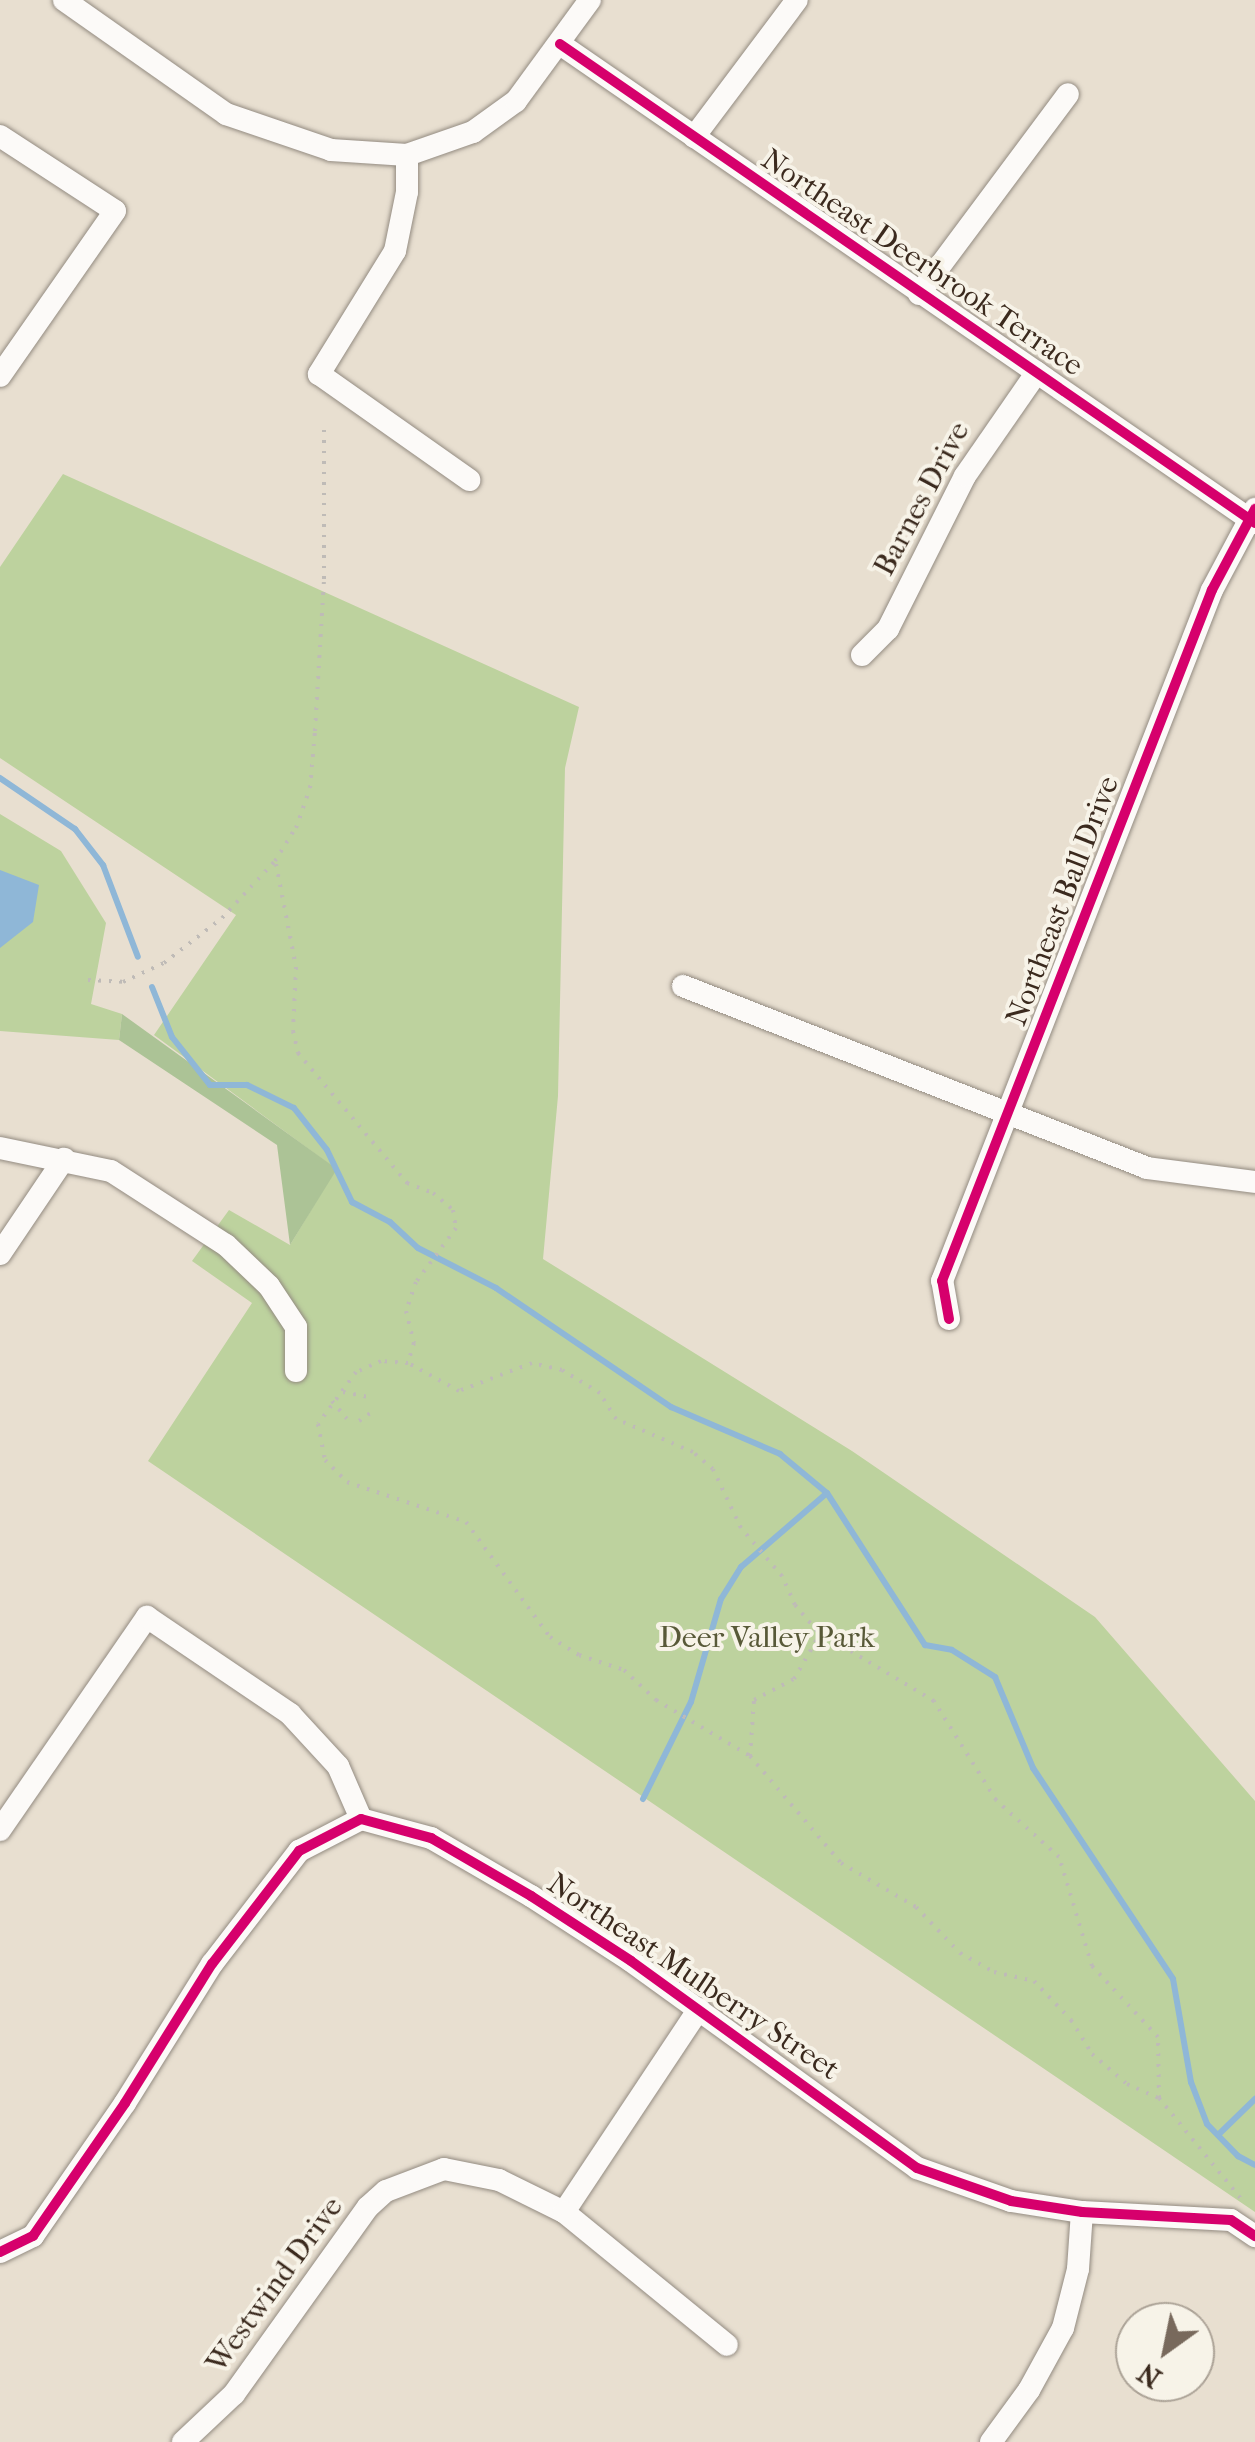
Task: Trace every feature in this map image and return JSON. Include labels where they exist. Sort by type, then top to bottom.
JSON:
[{"type":"street","points":[[64,0],[226,114],[330,150],[407,154],[473,132],[495,118],[516,100],[590,0]]},
{"type":"street","points":[[694,136],[796,0]]},
{"type":"street","name":"Northeast Deerbrook Terrace","points":[[560,44],[919,294],[1253,517]]},
{"type":"street","points":[[919,294],[1068,94]]},
{"type":"street","points":[[0,136],[114,210],[0,376]]},
{"type":"street","points":[[407,154],[406,192],[395,251],[320,374],[469,480]]},
{"type":"street","name":"Barnes Drive","points":[[862,655],[888,629],[964,476],[1038,372]]},
{"type":"street","name":"Northeast Ball Drive","points":[[949,1319],[942,1281],[1212,590],[1253,517]]},
{"type":"street","points":[[682,986],[1147,1168],[1255,1182]]},
{"type":"street","points":[[0,1148],[110,1172],[226,1245],[269,1286],[296,1327],[296,1370]]},
{"type":"street","points":[[0,1254],[64,1159]]},
{"type":"street","points":[[0,1830],[148,1616],[290,1714],[338,1766],[361,1819],[299,1851],[212,1964],[125,2104],[32,2236],[0,2252]]},
{"type":"street","name":"Northeast Mulberry Street","points":[[361,1819],[431,1838],[532,1896],[699,2009],[916,2168],[1010,2201],[1082,2212],[1230,2220],[1252,2234]]},
{"type":"street","points":[[564,2212],[699,2009]]},
{"type":"street","name":"Westwind Drive","points":[[182,2442],[234,2394],[368,2207],[386,2191],[423,2175],[459,2171],[500,2180],[564,2212],[727,2345]]},
{"type":"street","points":[[991,2442],[1029,2390],[1063,2328],[1078,2269],[1082,2212]]},
{"type":"path","points":[[88,980],[124,982],[164,962],[222,918],[275,861],[296,828],[310,788],[324,578],[324,424]]},
{"type":"path","points":[[275,861],[296,967],[294,1031],[298,1053],[407,1183],[433,1193],[453,1210],[456,1228],[416,1282],[406,1311],[414,1343],[408,1363]]},
{"type":"path","points":[[1159,2098],[1158,2037],[1092,1966],[1059,1858],[996,1800],[934,1701],[820,1634],[795,1605],[782,1576],[750,1538],[713,1468],[693,1452],[616,1420],[600,1393],[562,1370],[532,1363],[459,1391],[408,1363],[381,1361],[356,1372],[318,1424],[324,1460],[348,1482],[466,1522],[550,1637],[579,1655],[624,1670],[656,1700],[750,1756],[841,1863],[916,1907],[960,1953],[994,1972],[1034,1981],[1071,2020],[1092,2054],[1127,2084],[1159,2098],[1244,2202],[1252,2234]]},
{"type":"path","points":[[341,1391],[368,1397]]},
{"type":"path","points":[[332,1402],[347,1419]]},
{"type":"path","points":[[359,1421],[372,1412]]},
{"type":"path","points":[[750,1756],[754,1700],[794,1679],[820,1634]]},
{"type":"green space","name":"Deer Valley Park","points":[[63,474],[579,707],[565,768],[558,1096],[543,1259],[852,1451],[1095,1617],[1255,1801],[1255,2212],[148,1461],[252,1303],[192,1261],[229,1210],[290,1245],[336,1169],[154,1035],[236,915],[0,758],[0,567]]},
{"type":"green space","points":[[0,814],[61,851],[106,923],[91,1004],[122,1014],[119,1040],[0,1031]]},
{"type":"green space","points":[[122,1014],[337,1169],[290,1245],[277,1145],[119,1040]]},
{"type":"water","points":[[0,870],[39,885],[33,922],[0,948]]},
{"type":"waterway","points":[[0,778],[75,829],[103,865],[138,957]]},
{"type":"waterway","points":[[152,987],[172,1037],[210,1085],[247,1085],[294,1108],[327,1150],[352,1202],[390,1222],[418,1248],[496,1288],[671,1407],[780,1454],[827,1493],[925,1645],[952,1650],[995,1677],[1033,1768],[1173,1979],[1191,2082],[1207,2124],[1238,2156],[1255,2165]]},
{"type":"waterway","points":[[643,1799],[691,1702],[721,1599],[741,1567],[827,1493]]},
{"type":"waterway","points":[[1218,2135],[1255,2099]]},
{"type":"cycle path","points":[[560,44],[1255,523]]},
{"type":"cycle path","points":[[949,1319],[942,1281],[1212,590],[1255,509]]},
{"type":"cycle path","points":[[0,2252],[33,2236],[125,2103],[212,1964],[299,1851],[361,1819],[431,1838],[531,1896],[631,1961],[917,2168],[1011,2201],[1082,2212],[1231,2220],[1255,2236]]}]
